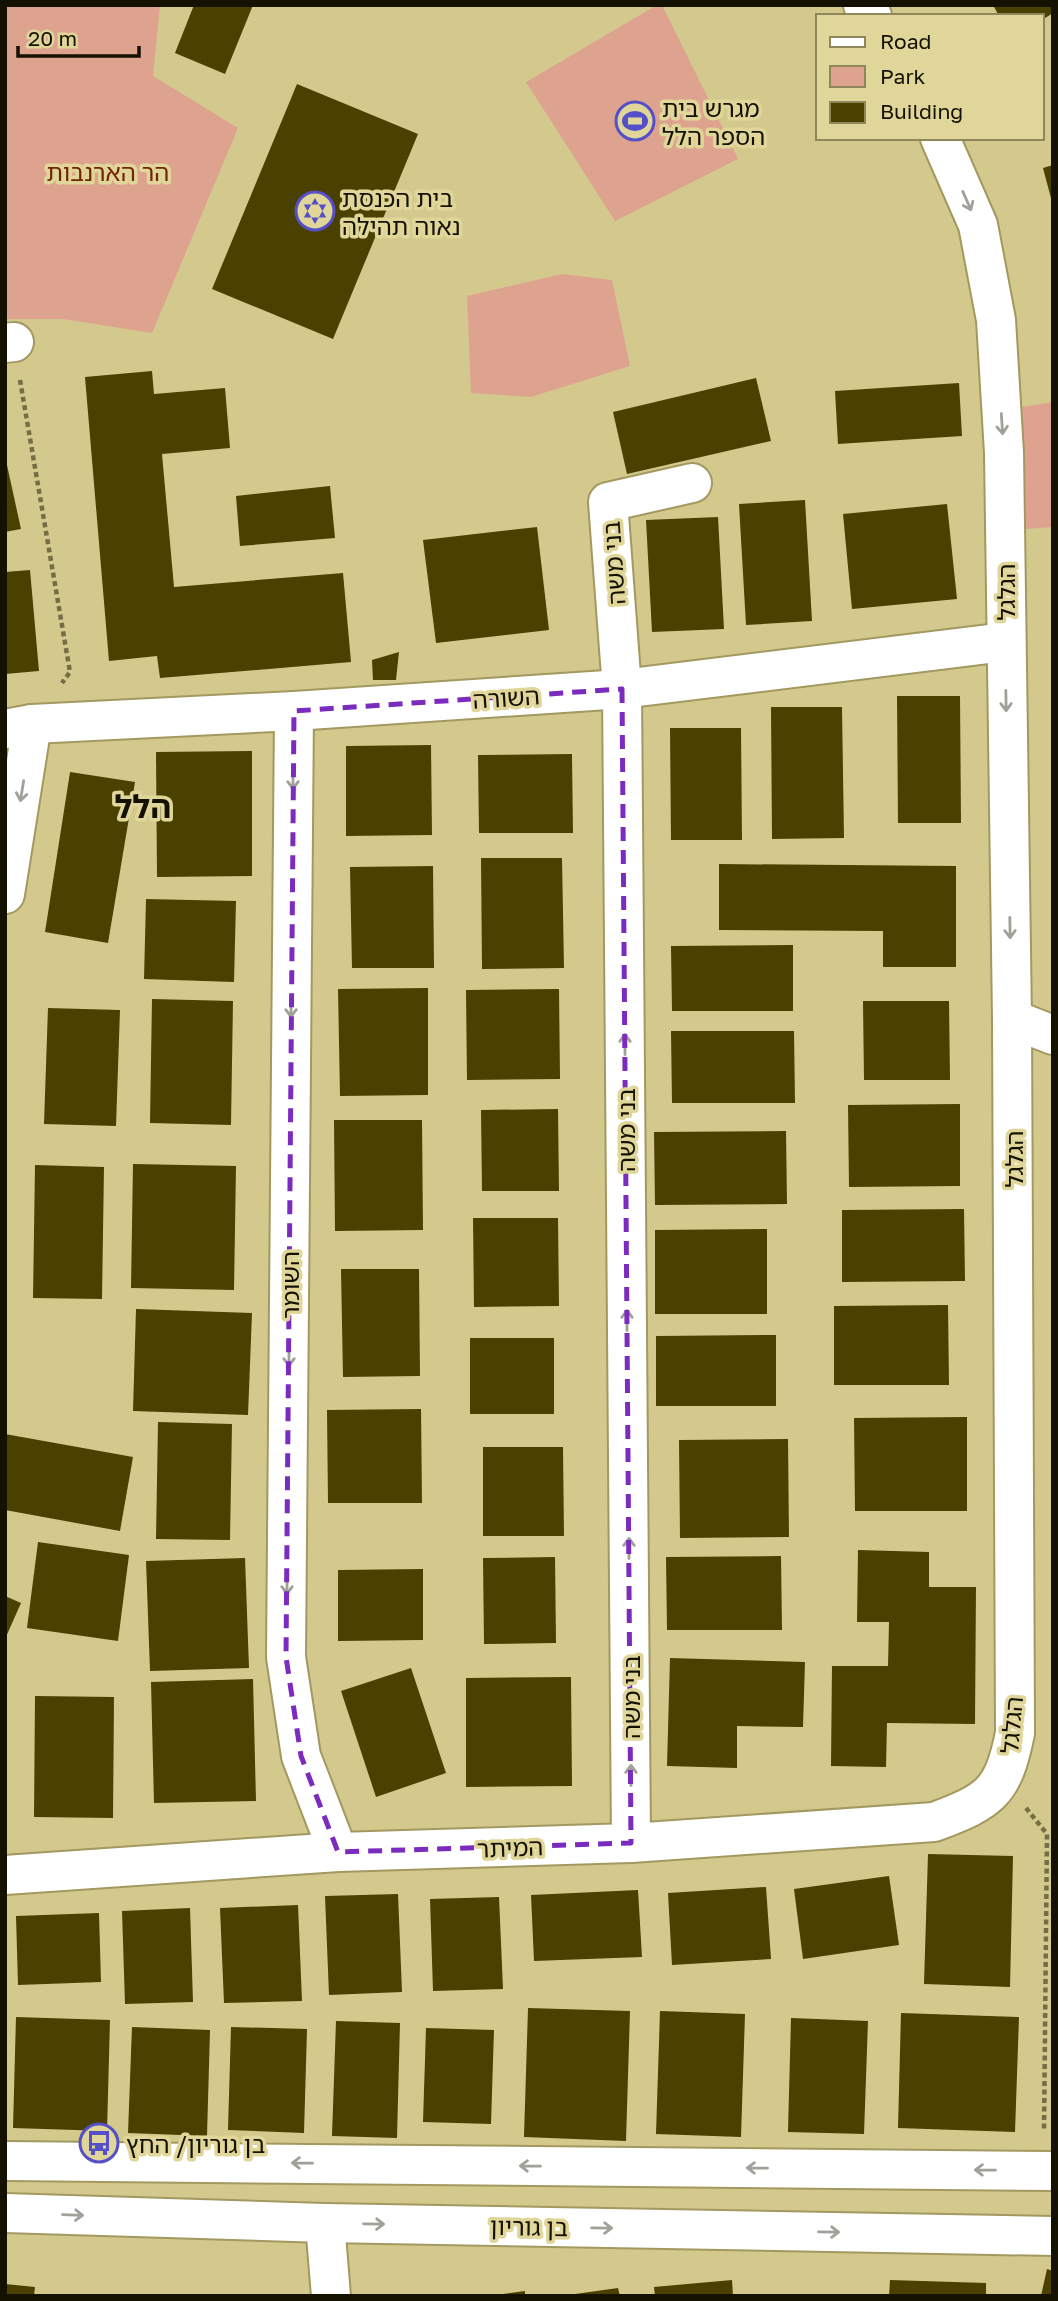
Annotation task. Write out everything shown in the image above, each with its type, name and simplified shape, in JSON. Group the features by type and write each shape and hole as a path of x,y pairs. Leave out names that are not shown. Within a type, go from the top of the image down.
{"street":[{"name":"הגלגל","path":"941,140 978,225 996,320 1004,453 1012,1019 1016,1733 1002,1781"},
{"name":"בני משה","path":"631,1843 622,689 608,502 692,483"},
{"name":"השורה","path":"19,726 622,689 1005,642"},
{"name":"השומר","path":"294,711 286,1657 301,1756 338,1852"},
{"path":"5,894 19,726"},
{"path":"1012,1019 1053,1035"},
{"name":"המיתר","path":"5,1875 338,1852 631,1843 934,1822 975,1806 1002,1781"},
{"path":"5,2161 1048,2171"},
{"name":"בן גוריון","path":"5,2213 325,2223 1053,2236"},
{"path":"325,2223 331,2296"}],"path":[{"path":"9,343 70,672 19,726"},
{"name":"הגלגל","path":"1002,1781 1047,1833 1048,2171"}],"highlighted area":[{"path":"622,689 631,1843 338,1852 301,1756 286,1657 294,711"}],"green space":[{"name":"הר הארנבות","path":"5,5 160,5 153,76 238,128 152,333 63,319 5,319"},
{"name":"מגרש בית הספר הלל","path":"657,5 662,5 738,159 615,221 526,82"},
{"path":"562,274 612,280 630,366 531,397 471,393 467,296"},
{"path":"1053,402 1053,527 1026,529 1022,407"}],"building":[{"path":"194,5 253,5 225,74 175,53"},
{"path":"993,5 1053,5 1053,13 1044,19 1044,14 998,14"},
{"name":"בית הכנסת נאוה תהילה","path":"297,84 418,134 333,339 212,289"},
{"path":"1053,165 1053,202 1052,202 1043,168"},
{"path":"152,371 154,394 225,388 230,448 162,454 174,587 343,573 351,662 160,678 157,656 109,661 85,377"},
{"path":"756,378 771,441 627,474 613,412"},
{"path":"959,383 962,436 838,444 835,391"},
{"path":"5,456 21,529 5,532"},
{"path":"330,486 335,538 240,546 236,496"},
{"path":"805,500 812,621 746,625 739,504"},
{"path":"947,504 957,599 852,609 843,514"},
{"path":"718,517 724,629 652,632 646,520"},
{"path":"537,527 549,630 436,643 423,540"},
{"path":"30,570 39,671 5,674 5,572"},
{"path":"399,652 396,680 373,680 372,660"},
{"path":"897,696 960,696 961,823 898,823"},
{"path":"771,707 842,707 844,838 772,839"},
{"path":"670,728 741,728 742,840 671,840"},
{"path":"431,745 432,835 346,836 346,746"},
{"path":"252,751 252,876 157,877 156,752"},
{"path":"572,754 573,833 479,833 478,755"},
{"path":"70,772 135,782 108,943 45,932"},
{"path":"481,858 562,858 564,968 482,969"},
{"path":"719,864 956,866 956,967 883,967 883,931 719,930"},
{"path":"433,866 434,968 352,968 350,867"},
{"path":"146,899 236,901 234,982 144,979"},
{"path":"793,945 793,1011 672,1011 671,946"},
{"path":"428,988 428,1095 340,1096 338,989"},
{"path":"559,989 560,1079 467,1080 466,990"},
{"path":"152,999 233,1001 231,1125 150,1123"},
{"path":"863,1001 949,1001 950,1080 864,1080"},
{"path":"48,1008 120,1010 116,1126 44,1124"},
{"path":"671,1031 794,1031 795,1103 672,1103"},
{"path":"960,1104 960,1186 849,1187 848,1105"},
{"path":"558,1109 559,1191 482,1191 481,1110"},
{"path":"334,1120 422,1120 423,1230 335,1231"},
{"path":"786,1131 787,1204 655,1205 654,1132"},
{"path":"133,1164 236,1166 234,1290 131,1288"},
{"path":"35,1165 104,1167 102,1299 33,1298"},
{"path":"964,1209 965,1281 842,1282 842,1210"},
{"path":"473,1218 558,1218 559,1306 474,1307"},
{"path":"767,1229 767,1314 655,1314 655,1230"},
{"path":"341,1269 419,1269 420,1376 343,1377"},
{"path":"948,1305 949,1385 834,1385 834,1306"},
{"path":"136,1309 252,1313 248,1415 133,1411"},
{"path":"776,1335 776,1406 656,1406 656,1336"},
{"path":"470,1338 554,1338 554,1414 470,1414"},
{"path":"421,1409 422,1503 328,1503 327,1410"},
{"path":"967,1417 967,1511 855,1511 854,1418"},
{"path":"158,1422 232,1424 230,1540 156,1539"},
{"path":"5,1434 133,1457 120,1531 5,1510"},
{"path":"788,1439 789,1537 680,1538 679,1440"},
{"path":"483,1447 563,1447 564,1536 483,1536"},
{"path":"38,1542 129,1555 118,1641 27,1628"},
{"path":"858,1550 929,1552 929,1587 976,1587 975,1724 887,1723 886,1767 831,1766 832,1666 888,1666 889,1622 857,1622"},
{"path":"781,1556 782,1630 667,1630 666,1557"},
{"path":"555,1557 556,1643 484,1644 483,1558"},
{"path":"245,1558 249,1668 150,1671 146,1561"},
{"path":"423,1569 423,1640 338,1641 338,1570"},
{"path":"5,1596 21,1603 5,1639"},
{"path":"670,1658 805,1662 803,1727 737,1726 737,1768 667,1766"},
{"path":"411,1668 446,1773 376,1797 341,1691"},
{"path":"571,1677 572,1786 466,1787 466,1678"},
{"path":"253,1679 256,1801 154,1803 151,1682"},
{"path":"35,1696 114,1697 113,1818 34,1817"},
{"path":"928,1854 1013,1856 1010,1987 924,1984"},
{"path":"889,1876 899,1945 803,1959 794,1889"},
{"path":"766,1887 771,1959 672,1965 668,1893"},
{"path":"638,1890 642,1957 534,1961 531,1895"},
{"path":"398,1894 402,1992 329,1995 325,1896"},
{"path":"499,1897 503,1989 433,1991 430,1899"},
{"path":"298,1905 302,2001 224,2003 220,1908"},
{"path":"190,1908 193,2002 125,2004 122,1911"},
{"path":"99,1913 101,1982 18,1985 16,1916"},
{"path":"528,2008 630,2011 626,2141 524,2137"},
{"path":"660,2011 745,2014 741,2137 656,2134"},
{"path":"901,2013 1019,2017 1015,2132 898,2128"},
{"path":"16,2017 110,2020 107,2131 13,2128"},
{"path":"791,2018 868,2021 864,2134 788,2132"},
{"path":"336,2021 400,2023 397,2138 332,2136"},
{"path":"132,2027 210,2030 207,2136 128,2133"},
{"path":"231,2027 307,2029 304,2133 228,2130"},
{"path":"426,2028 494,2030 491,2124 423,2122"},
{"path":"1047,2269 1053,2271 1053,2296 1041,2296"},
{"path":"732,2280 733,2296 655,2296 654,2287"},
{"path":"890,2280 986,2283 986,2296 889,2296"},
{"path":"5,2284 35,2287 34,2296 5,2296"},
{"path":"618,2288 620,2296 575,2296 575,2294"},
{"path":"525,2291 525,2296 503,2296 503,2294"}],"place":[{"name":"מגרש בית הספר הלל","path":"635,121"},
{"name":"בית הכנסת נאוה תהילה","path":"315,211"},
{"name":"בן גוריון/ החץ","path":"99,2143"}],"district":[{"name":"הלל","path":"143,806"}]}
